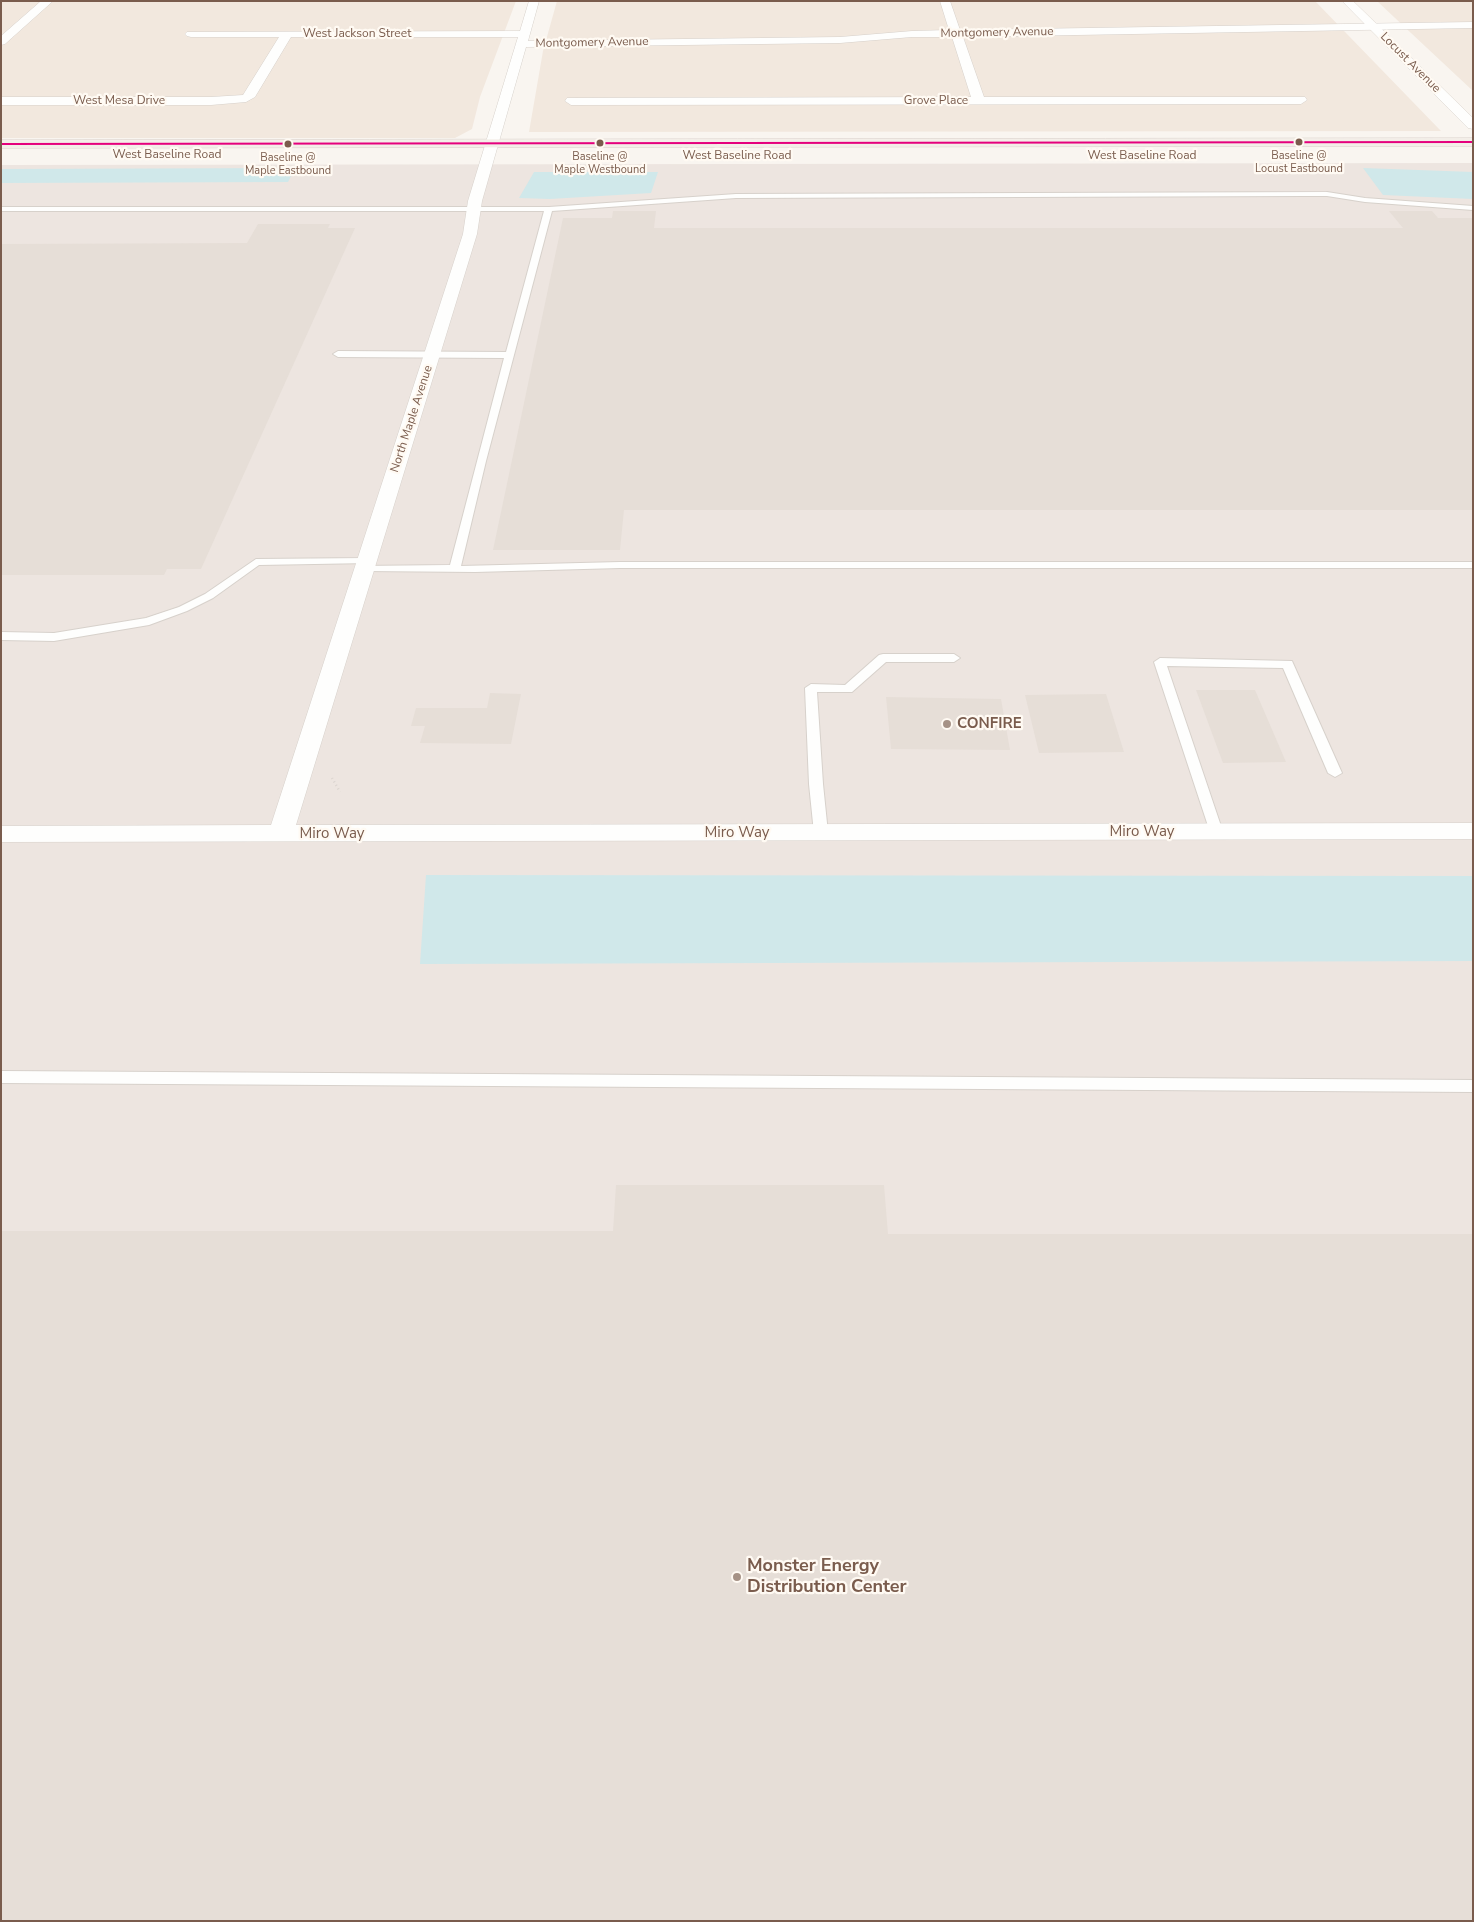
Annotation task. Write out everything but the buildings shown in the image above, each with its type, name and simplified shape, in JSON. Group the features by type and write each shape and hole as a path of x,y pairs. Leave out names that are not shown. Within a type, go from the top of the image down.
{"main road":[{"path":"491,150 1473,142"},
{"name":"West Baseline Road","path":"1,144 833,156"},
{"name":"West Baseline Road","path":"1,155 491,150"},
{"name":"West Baseline Road","path":"991,156 1473,155"}],"street":[{"path":"2,41 48,1"},
{"name":"North Maple Avenue","path":"282,834 470,234 473,209 534,1"},
{"path":"945,1 958,34 979,101"},
{"name":"Locust Avenue","path":"1347,1 1473,125"},
{"name":"Montgomery Avenue","path":"522,39 611,44 662,41 840,40 912,34 1473,25"},
{"name":"West Jackson Street","path":"191,34 522,39"},
{"name":"West Mesa Drive","path":"1,100 238,100 246,98 251,94 287,34"},
{"name":"Grove Place","path":"571,101 1301,100"},
{"name":"Miro Way","path":"1,834 1473,831"}],"lane":[{"path":"1,209 549,209 736,196 1284,194 1327,194 1366,200 1473,208"},
{"path":"454,569 549,209"},
{"path":"338,354 510,355"},
{"path":"1,636 54,637 150,621 183,609 209,596 256,562 454,569 620,565 1473,565"},
{"path":"821,833 816,784 811,688 848,689 883,658 954,658"},
{"path":"1216,832 1160,662 1288,664 1335,773"},
{"path":"1,1077 1473,1086"}],"shaded area":[{"path":"1,1 516,1 480,97 472,129 455,138 1,138"},
{"path":"557,1 1315,1 1441,131 529,132 543,51"},
{"path":"1378,2 1473,2 1473,91 1411,33"},
{"path":"1473,163 1473,1921 1,1921 1,165"}],"water":[{"path":"295,168 288,182 1,183 1,169"},
{"path":"1363,168 1473,172 1473,199 1383,195"},
{"path":"534,172 658,172 651,193 550,199 519,198"},
{"path":"426,875 1473,876 1473,961 420,964"}],"transit line":[{"path":"1,144 1473,142"}],"place":[{"name":"Baseline @ Locust Eastbound","path":"1299,142"},
{"name":"Baseline @ Maple Westbound","path":"600,143"},
{"name":"Baseline @ Maple Eastbound","path":"288,144"},
{"name":"CONFIRE","path":"947,724"},
{"name":"Monster Energy Distribution Center","path":"737,1577"}]}
